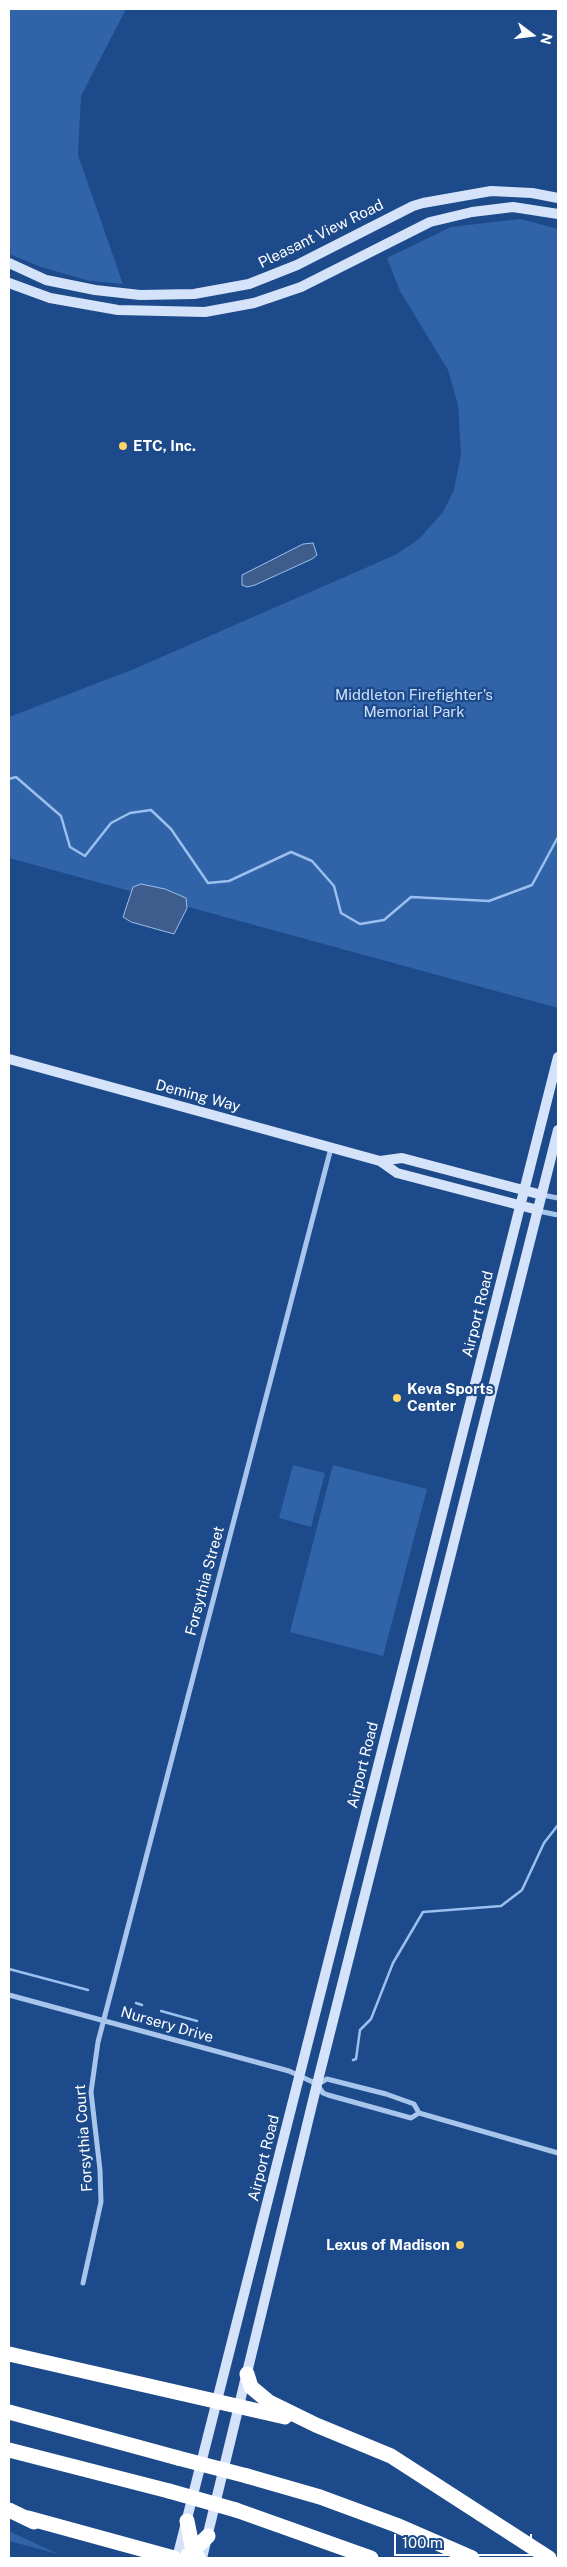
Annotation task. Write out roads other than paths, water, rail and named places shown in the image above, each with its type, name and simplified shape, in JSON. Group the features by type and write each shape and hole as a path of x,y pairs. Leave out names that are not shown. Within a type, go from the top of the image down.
{"highway":[{"path":"9,2354 316,2425"},
{"path":"247,2374 251,2387 269,2402 316,2425 390,2456 549,2558"},
{"path":"9,2412 320,2497 396,2525 472,2558"},
{"path":"9,2450 236,2510 371,2558"},
{"path":"9,2510 35,2523 126,2550 144,2558"},
{"path":"28,2518 37,2518 176,2558"},
{"path":"187,2521 194,2556"},
{"path":"194,2556 208,2536"}],"street":[{"name":"Pleasant View Road","path":"9,263 46,280 95,290 140,295 194,294 249,284 284,270 413,206 423,203 491,192 532,193 558,198"},
{"path":"9,283 50,298 118,310 206,312 254,303 301,287 430,222 472,212 514,207 558,214"},
{"name":"Airport Road","path":"176,2558 301,2075 558,1057"},
{"name":"Deming Way","path":"9,1059 380,1161 397,1173 538,1210"},
{"path":"208,2536 317,2084 558,1130"},
{"name":"Forsythia Street","path":"104,2021 331,1148"},
{"name":"Deming Way","path":"380,1161 402,1158 542,1195"},
{"path":"542,1195 558,1198"},
{"path":"538,1210 558,1215"},
{"name":"Nursery Drive","path":"9,1995 301,2075 317,2084 323,2093 328,2095 411,2118 419,2113"},
{"name":"Forsythia Court","path":"83,2283 101,2202 100,2170 91,2092 93,2071 104,2021"},
{"path":"317,2084 327,2079 386,2094 414,2104 419,2113 558,2153"}],"waterway":[{"path":"9,779 16,777 61,816 70,847 85,856 111,823 130,813 151,810 171,829 208,883 229,881 291,852 312,861 334,886 341,913 360,924 384,920 411,897 489,901 532,885 558,837"},
{"path":"353,2060 356,2059 360,2030 371,2019 393,1963 423,1912 501,1906 522,1890 544,1843 558,1825"},
{"path":"9,1969 88,1990"},
{"path":"136,2003 142,2005"},
{"path":"161,2011 197,2021"}],"place":[{"name":"ETC, Inc.","path":"123,446"},
{"name":"Keva Sports Center","path":"397,1398"},
{"name":"Lexus of Madison","path":"460,2245"}],"park label":[{"name":"Middleton Firefighter's Memorial Park","path":"414,704"}]}
